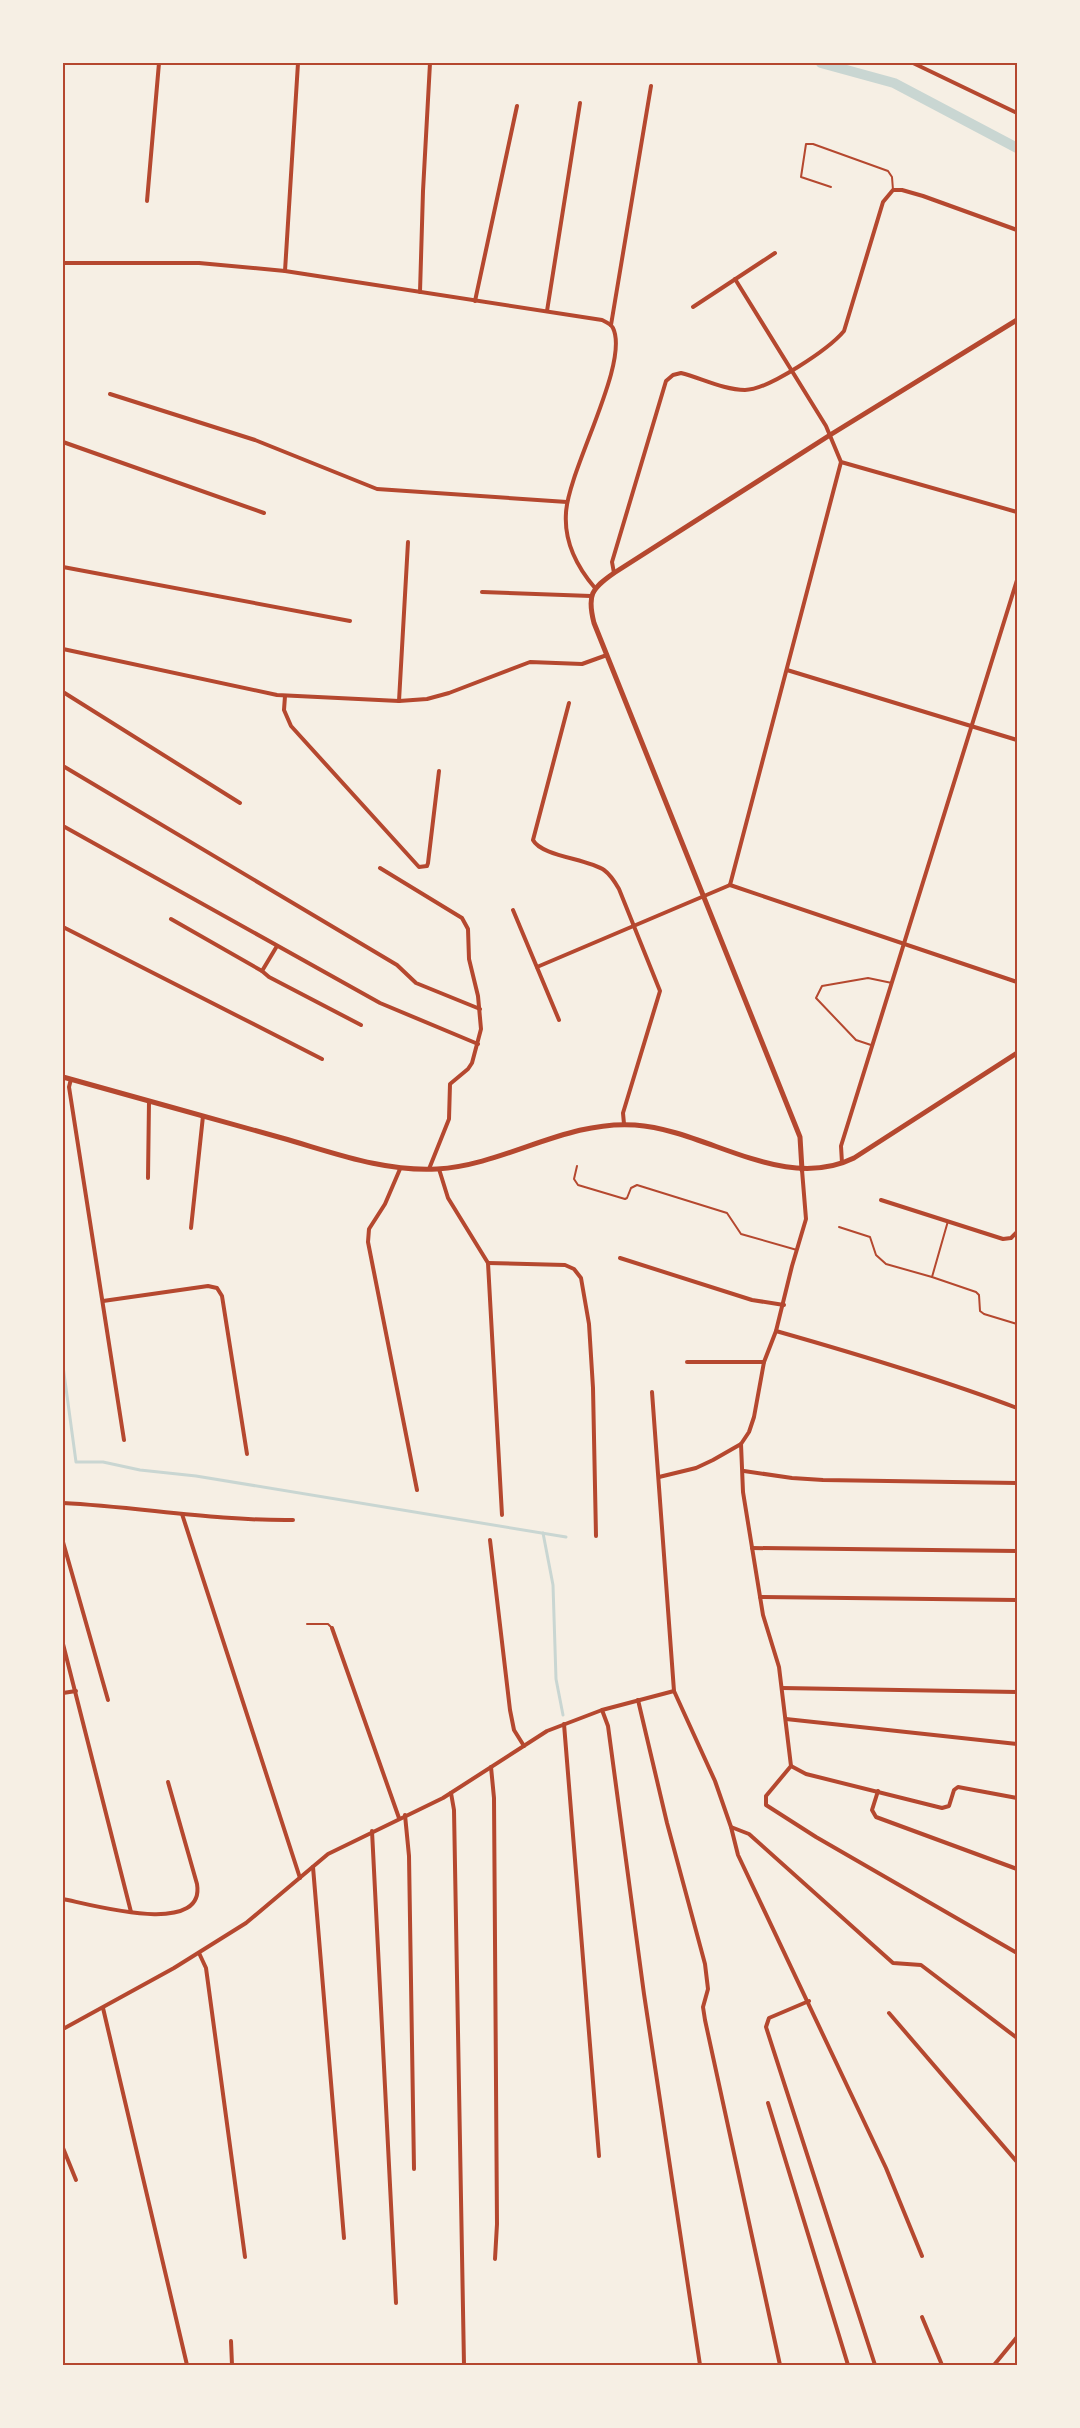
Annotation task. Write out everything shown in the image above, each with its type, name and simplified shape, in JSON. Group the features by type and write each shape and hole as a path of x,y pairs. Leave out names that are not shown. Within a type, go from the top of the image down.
{"street":[{"path":"147,201 159,63"},
{"path":"285,271 297,63"},
{"path":"420,292 430,63"},
{"path":"913,63 1017,113"},
{"path":"595,588 580,568 570,546 566,527 567,501 612,371 615,335 611,325 651,86"},
{"path":"547,311 580,104"},
{"path":"475,301 517,106"},
{"path":"614,573 612,562 666,381 673,375 681,373 738,390 747,390 765,386 834,344 844,331 884,202 893,190 923,196 1017,230"},
{"path":"693,307 776,253"},
{"path":"63,263 199,263 285,271 602,320 611,325"},
{"path":"730,885 841,462 830,435 735,279"},
{"path":"659,1477 704,1464 741,1444 753,1424 764,1362 784,1305 806,1219 800,1137 594,623 591,596 595,588 614,573 830,435 1017,320"},
{"path":"110,394 255,440 377,489 567,501"},
{"path":"63,442 264,513"},
{"path":"841,462 1017,512"},
{"path":"399,701 408,542"},
{"path":"63,567 350,621"},
{"path":"843,1164 841,1146 1017,580"},
{"path":"482,592 591,596"},
{"path":"63,649 285,696 399,701 427,699 449,693 530,663 582,664 607,656"},
{"path":"787,670 1017,740"},
{"path":"63,692 240,803"},
{"path":"285,696 284,710 291,726 419,867 427,866 428,863 439,771"},
{"path":"569,703 533,840 540,848 597,866 610,876 619,889 660,991 623,1113 624,1124"},
{"path":"63,766 397,965 416,983 480,1010"},
{"path":"63,826 391,1008 478,1044"},
{"path":"380,868 465,921 469,934 471,969 480,1010 481,1029 468,1069 450,1084 449,1119 429,1170"},
{"path":"537,967 730,885 1017,982"},
{"path":"513,910 559,1020"},
{"path":"171,920 269,977 361,1025"},
{"path":"63,927 322,1059"},
{"path":"262,971 277,946"},
{"path":"63,1077 355,1159 400,1169 439,1169 495,1158 564,1134 624,1124 660,1130 780,1166 802,1170 824,1169 843,1164 1017,1053"},
{"path":"70,1079 69,1087 124,1440"},
{"path":"148,1178 149,1101"},
{"path":"191,1228 203,1116"},
{"path":"400,1169 385,1204 369,1229 368,1242 417,1490"},
{"path":"439,1169 448,1198 488,1263 502,1515"},
{"path":"881,1200 1003,1239 1011,1238 1017,1232"},
{"path":"620,1258 752,1300 784,1305"},
{"path":"488,1263 565,1265 571,1266 581,1278 589,1324 593,1388 596,1536"},
{"path":"103,1301 208,1286 217,1288 222,1296 247,1454"},
{"path":"776,1331 881,1361 971,1390 1017,1408"},
{"path":"687,1362 764,1362"},
{"path":"652,1392 674,1691 714,1781 731,1827 738,1855 886,2168 922,2256"},
{"path":"741,1444 744,1471 743,1492 760,1597 768,1636 776,1653 791,1766 764,1801 766,1805 816,1837 1017,1953"},
{"path":"744,1471 823,1480 1017,1483"},
{"path":"63,1503 230,1520 293,1520"},
{"path":"182,1514 300,1878"},
{"path":"490,1540 510,1710 514,1730 524,1746"},
{"path":"63,1542 108,1700"},
{"path":"752,1548 1017,1551"},
{"path":"760,1597 1017,1600"},
{"path":"332,1628 399,1818"},
{"path":"63,1644 131,1912"},
{"path":"782,1688 1017,1692"},
{"path":"63,1692 76,1690"},
{"path":"63,2029 199,1953 246,1923 328,1854 451,1793 524,1746 564,1724 602,1710 674,1691"},
{"path":"638,1701 705,1964 708,1989 703,2007 705,2019 780,2365"},
{"path":"602,1710 608,1726 644,1994 700,2365"},
{"path":"786,1719 1017,1744"},
{"path":"564,1724 599,2156"},
{"path":"791,1766 806,1774 946,1808 954,1790 958,1787 1017,1798"},
{"path":"491,1767 495,1808 497,2224 495,2259"},
{"path":"63,1899 152,1915 175,1913 192,1905 198,1894 197,1884 168,1782"},
{"path":"878,1791 872,1810 876,1816 1017,1869"},
{"path":"451,1793 454,1810 464,2365"},
{"path":"405,1815 409,1856 414,2169"},
{"path":"731,1827 749,1833 893,1963 921,1965 1017,2038"},
{"path":"372,1831 396,2303"},
{"path":"313,1867 344,2238"},
{"path":"199,1953 206,1968 245,2257"},
{"path":"808,2001 769,2018 766,2027 875,2365"},
{"path":"103,2008 187,2365"},
{"path":"889,2013 1017,2162"},
{"path":"768,2103 848,2365"},
{"path":"63,2148 76,2180"},
{"path":"922,2317 942,2365"},
{"path":"994,2365 1017,2337"},
{"path":"231,2341 232,2365"}],"lane":[{"path":"831,187 801,177 806,144 813,144 888,171 892,177 893,190"},
{"path":"872,1046 856,1040 816,998 822,986 868,978 880,978 892,982"},
{"path":"577,1166 574,1179 578,1185 625,1199 631,1188 637,1185 727,1213 741,1234 797,1250"},
{"path":"932,1277 948,1221"},
{"path":"839,1227 870,1237 876,1255 886,1264 976,1292 979,1295 980,1311 1017,1324"},
{"path":"307,1624 328,1623 332,1628"}],"waterway":[{"path":"821,63 894,83 1017,148"},
{"path":"63,1366 76,1462 103,1462 140,1470 196,1476 566,1537"},
{"path":"543,1533 553,1585 556,1679 563,1715"}]}
